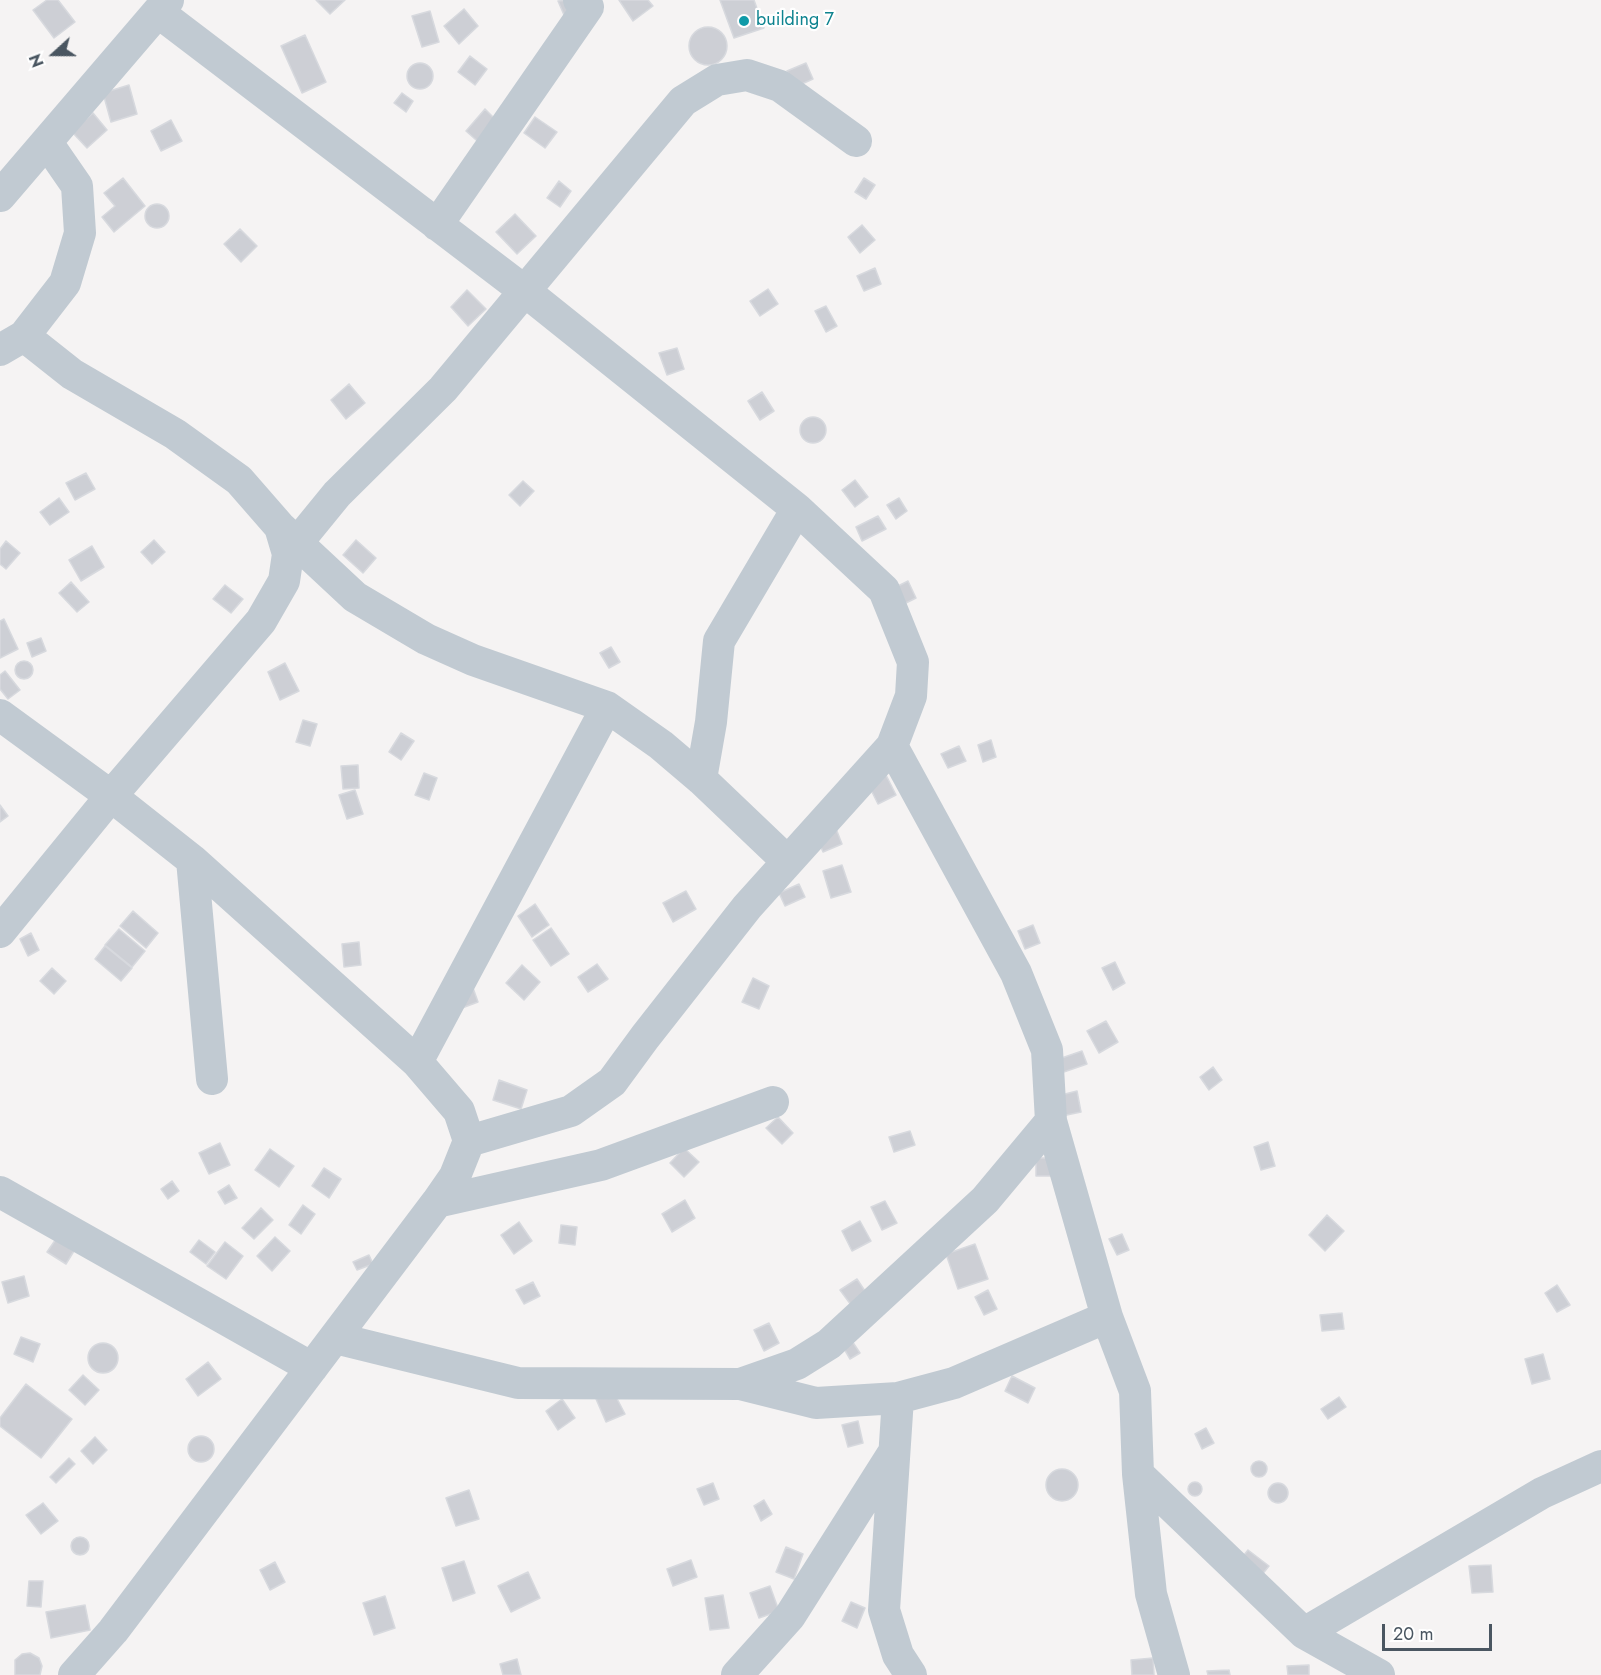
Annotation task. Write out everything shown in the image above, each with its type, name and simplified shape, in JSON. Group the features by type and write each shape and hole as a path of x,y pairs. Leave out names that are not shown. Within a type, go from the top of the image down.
{"street":[{"path":"437,225 588,7 579,0"},
{"path":"0,196 48,144 163,6 797,509 884,590 913,662 911,696 892,746 787,861 688,981 612,1082 571,1111 469,1141"},
{"path":"288,535 337,494 443,389 683,101 717,81 747,75 780,86 855,141"},
{"path":"48,144 76,186 80,233 64,283 12,343 72,374 175,434 239,480 288,535 355,597 426,639 473,660 607,707 661,745 702,779 787,861"},
{"path":"702,779 711,722 719,641 797,509"},
{"path":"0,932 111,796 261,621 284,581 288,535"},
{"path":"417,1062 607,707"},
{"path":"0,715 111,796 192,861 417,1062 459,1111 469,1141 454,1176 437,1202 113,1631 74,1675"},
{"path":"892,746 1016,973 1047,1050 1051,1121 1107,1317 1135,1391 1138,1474 1151,1594 1174,1675"},
{"path":"192,861 212,1079"},
{"path":"437,1202 602,1165 773,1102"},
{"path":"740,1384 797,1364 829,1344 985,1200 1051,1121"},
{"path":"0,1192 312,1368"},
{"path":"335,1338 518,1383 740,1384 816,1403 898,1398 954,1383 1107,1317"},
{"path":"898,1398 884,1610 898,1655 910,1675"},
{"path":"738,1675 789,1616 894,1452"},
{"path":"1304,1633 1542,1493 1601,1466"},
{"path":"1138,1474 1304,1633 1379,1675"}],"building":[{"path":"47,0 58,0 75,22 54,38 33,10"},
{"path":"316,0 345,0 330,14"},
{"path":"570,0 567,22 558,1"},
{"path":"619,0 648,0 653,6 633,21"},
{"name":"building 7","path":"720,0 754,0 764,28 734,38"},
{"path":"464,9 478,26 459,44 444,26"},
{"path":"430,11 439,42 422,47 412,16"},
{"path":"708,27 721,33 727,46 721,59 708,65 695,59 689,46 695,33"},
{"path":"305,35 326,82 302,93 281,46"},
{"path":"470,56 487,69 475,85 458,72"},
{"path":"420,63 429,67 433,76 429,85 420,89 411,85 407,76 411,67"},
{"path":"806,63 813,79 795,87 787,71"},
{"path":"129,85 137,114 111,122 103,93"},
{"path":"402,93 413,101 406,112 394,103"},
{"path":"485,109 502,126 484,147 466,131"},
{"path":"93,113 107,130 87,148 72,132"},
{"path":"535,117 557,132 545,148 524,133"},
{"path":"171,120 182,141 161,151 151,131"},
{"path":"123,178 145,206 114,232 102,217 115,206 104,193"},
{"path":"864,178 875,185 866,199 855,192"},
{"path":"559,181 571,191 560,207 547,198"},
{"path":"157,204 162,205 168,211 168,221 162,227 157,228 152,227 146,221 145,216 146,211 152,205"},
{"path":"515,214 536,236 517,254 496,232"},
{"path":"862,225 875,240 860,253 848,237"},
{"path":"240,229 257,246 241,262 224,244"},
{"path":"875,268 881,284 864,291 857,276"},
{"path":"768,289 778,304 760,316 750,301"},
{"path":"467,290 486,309 468,326 451,307"},
{"path":"826,306 837,326 826,332 815,311"},
{"path":"677,348 684,369 667,375 659,353"},
{"path":"349,384 365,403 346,419 331,400"},
{"path":"762,392 774,411 760,420 748,401"},
{"path":"813,417 822,421 826,430 822,439 813,443 804,439 800,430 804,421"},
{"path":"86,473 95,489 75,500 66,483"},
{"path":"855,480 868,497 855,507 842,490"},
{"path":"523,481 534,491 520,506 509,495"},
{"path":"59,498 69,512 50,525 40,512"},
{"path":"899,498 907,511 896,519 887,505"},
{"path":"878,516 886,529 862,541 856,527"},
{"path":"154,540 165,552 152,564 141,552"},
{"path":"356,540 376,558 363,573 343,555"},
{"path":"6,541 20,553 6,569 0,564 0,549"},
{"path":"92,546 104,567 81,581 69,560"},
{"path":"908,581 916,598 904,604 896,587"},
{"path":"71,582 89,602 77,612 59,593"},
{"path":"225,585 243,599 231,613 213,599"},
{"path":"4,619 18,649 0,658 0,621"},
{"path":"41,638 46,651 32,657 27,643"},
{"path":"611,647 620,662 609,668 600,653"},
{"path":"24,661 30,664 33,670 30,676 24,679 18,676 15,670 18,664"},
{"path":"285,663 299,691 280,700 268,672"},
{"path":"5,671 20,690 8,699 0,689 0,675"},
{"path":"303,720 317,724 310,746 296,742"},
{"path":"401,733 414,741 401,760 389,752"},
{"path":"991,740 996,757 983,762 978,745"},
{"path":"959,746 966,761 948,768 941,754"},
{"path":"358,765 359,788 343,789 341,766"},
{"path":"424,773 437,778 429,800 415,795"},
{"path":"886,775 896,795 878,804 868,784"},
{"path":"355,790 363,814 347,819 339,795"},
{"path":"0,805 8,816 0,822"},
{"path":"835,826 842,844 823,852 815,833"},
{"path":"842,865 851,892 831,898 823,871"},
{"path":"799,884 805,897 785,906 779,893"},
{"path":"686,891 696,909 673,922 663,903"},
{"path":"535,904 549,925 532,937 518,916"},
{"path":"133,911 158,933 146,948 120,926"},
{"path":"1033,925 1040,943 1025,949 1018,931"},
{"path":"551,928 569,954 551,966 533,940"},
{"path":"119,929 145,951 132,967 105,945"},
{"path":"31,933 39,950 28,956 20,939"},
{"path":"359,942 361,965 344,967 342,944"},
{"path":"105,946 132,968 121,981 95,959"},
{"path":"1115,962 1125,983 1113,990 1102,968"},
{"path":"597,964 608,979 588,992 578,977"},
{"path":"522,965 540,982 524,1000 506,983"},
{"path":"52,968 66,981 54,994 40,981"},
{"path":"753,978 769,986 759,1009 742,1002"},
{"path":"472,985 478,1002 462,1008"},
{"path":"1106,1021 1118,1042 1099,1053 1087,1031"},
{"path":"1082,1051 1087,1064 1058,1074 1053,1061"},
{"path":"1213,1067 1222,1080 1209,1090 1200,1077"},
{"path":"499,1080 527,1090 521,1109 493,1100"},
{"path":"1077,1091 1081,1112 1062,1116 1057,1096"},
{"path":"778,1117 793,1133 782,1144 766,1128"},
{"path":"910,1131 915,1145 894,1152 889,1137"},
{"path":"1268,1142 1275,1166 1261,1170 1254,1147"},
{"path":"220,1143 230,1165 209,1174 199,1153"},
{"path":"684,1148 699,1162 684,1177 670,1163"},
{"path":"270,1149 294,1166 279,1187 255,1170"},
{"path":"1036,1158 1051,1158 1052,1176 1036,1176"},
{"path":"324,1168 341,1179 329,1198 312,1186"},
{"path":"172,1181 179,1191 168,1199 161,1189"},
{"path":"229,1185 237,1198 225,1204 218,1192"},
{"path":"685,1200 695,1218 672,1232 662,1214"},
{"path":"885,1201 897,1223 882,1230 871,1207"},
{"path":"303,1205 315,1214 301,1234 289,1225"},
{"path":"261,1208 273,1220 254,1239 242,1228"},
{"path":"1327,1215 1344,1231 1325,1251 1309,1235"},
{"path":"860,1221 871,1241 852,1251 842,1231"},
{"path":"519,1222 532,1241 514,1254 501,1235"},
{"path":"561,1225 577,1227 575,1245 559,1243"},
{"path":"1122,1234 1129,1250 1117,1255 1109,1239"},
{"path":"275,1237 290,1251 272,1271 257,1256"},
{"path":"56,1239 74,1251 66,1264 47,1252"},
{"path":"199,1240 215,1252 206,1264 190,1252"},
{"path":"225,1242 243,1256 226,1279 207,1266"},
{"path":"975,1244 988,1279 958,1289 946,1254"},
{"path":"369,1255 373,1264 357,1270 353,1262"},
{"path":"24,1276 29,1296 8,1303 2,1282"},
{"path":"857,1279 869,1297 854,1309 840,1290"},
{"path":"533,1282 540,1296 524,1304 516,1290"},
{"path":"1557,1285 1570,1305 1557,1312 1545,1293"},
{"path":"988,1290 997,1309 984,1315 975,1297"},
{"path":"1342,1313 1344,1329 1322,1331 1320,1315"},
{"path":"769,1323 779,1343 764,1351 754,1330"},
{"path":"21,1337 40,1344 33,1362 14,1354"},
{"path":"852,1341 860,1353 850,1359 843,1347"},
{"path":"103,1343 114,1347 118,1358 114,1369 103,1373 92,1369 88,1358 92,1347"},
{"path":"1543,1354 1550,1379 1532,1384 1525,1359"},
{"path":"208,1362 221,1379 198,1396 186,1379"},
{"path":"83,1375 99,1390 85,1405 69,1390"},
{"path":"1012,1376 1035,1388 1028,1403 1005,1391"},
{"path":"26,1384 72,1419 41,1458 0,1426 0,1418"},
{"path":"613,1391 625,1414 606,1422 596,1399"},
{"path":"1339,1397 1346,1407 1328,1419 1321,1409"},
{"path":"562,1399 575,1418 558,1430 546,1411"},
{"path":"858,1421 863,1443 848,1447 842,1425"},
{"path":"1206,1428 1214,1443 1202,1449 1195,1434"},
{"path":"201,1436 210,1440 214,1449 210,1458 201,1462 192,1458 188,1449 192,1440"},
{"path":"95,1437 107,1450 93,1464 81,1451"},
{"path":"69,1458 75,1464 56,1483 50,1477"},
{"path":"1256,1461 1262,1461 1267,1469 1265,1475 1256,1477 1251,1472 1251,1466"},
{"path":"1062,1469 1074,1473 1078,1485 1074,1497 1062,1501 1050,1497 1046,1485 1050,1473"},
{"path":"1192,1482 1198,1482 1202,1489 1198,1496 1192,1496 1188,1492 1188,1486"},
{"path":"713,1483 719,1499 704,1505 697,1489"},
{"path":"1278,1483 1285,1486 1288,1493 1285,1500 1278,1503 1271,1500 1268,1493 1271,1486"},
{"path":"469,1490 479,1519 456,1526 446,1498"},
{"path":"764,1500 772,1514 761,1521 754,1506"},
{"path":"43,1503 58,1521 41,1534 26,1515"},
{"path":"76,1537 84,1537 89,1542 87,1553 76,1555 71,1550 71,1542"},
{"path":"786,1547 803,1554 794,1579 776,1572"},
{"path":"1248,1550 1269,1566 1261,1576 1240,1560"},
{"path":"691,1560 697,1577 673,1586 667,1569"},
{"path":"464,1561 475,1593 453,1601 442,1568"},
{"path":"275,1562 285,1582 270,1590 260,1570"},
{"path":"1491,1565 1493,1592 1472,1593 1469,1566"},
{"path":"528,1572 540,1598 511,1612 498,1586"},
{"path":"29,1581 43,1581 41,1607 27,1606"},
{"path":"770,1586 779,1611 759,1618 750,1593"},
{"path":"723,1595 729,1628 710,1630 705,1598"},
{"path":"385,1596 395,1628 374,1635 363,1603"},
{"path":"851,1602 865,1608 857,1628 842,1621"},
{"path":"85,1605 90,1630 51,1638 46,1612"},
{"path":"30,1653 39,1658 42,1666 40,1675 15,1675 15,1660 22,1654"},
{"path":"1153,1658 1154,1675 1132,1675 1131,1660"},
{"path":"517,1659 521,1675 503,1675 500,1664"},
{"path":"1309,1665 1309,1675 1288,1675 1287,1666"},
{"path":"1229,1670 1230,1675 1208,1675 1207,1671"}],"place":[{"name":"building 7","path":"744,21"}]}
